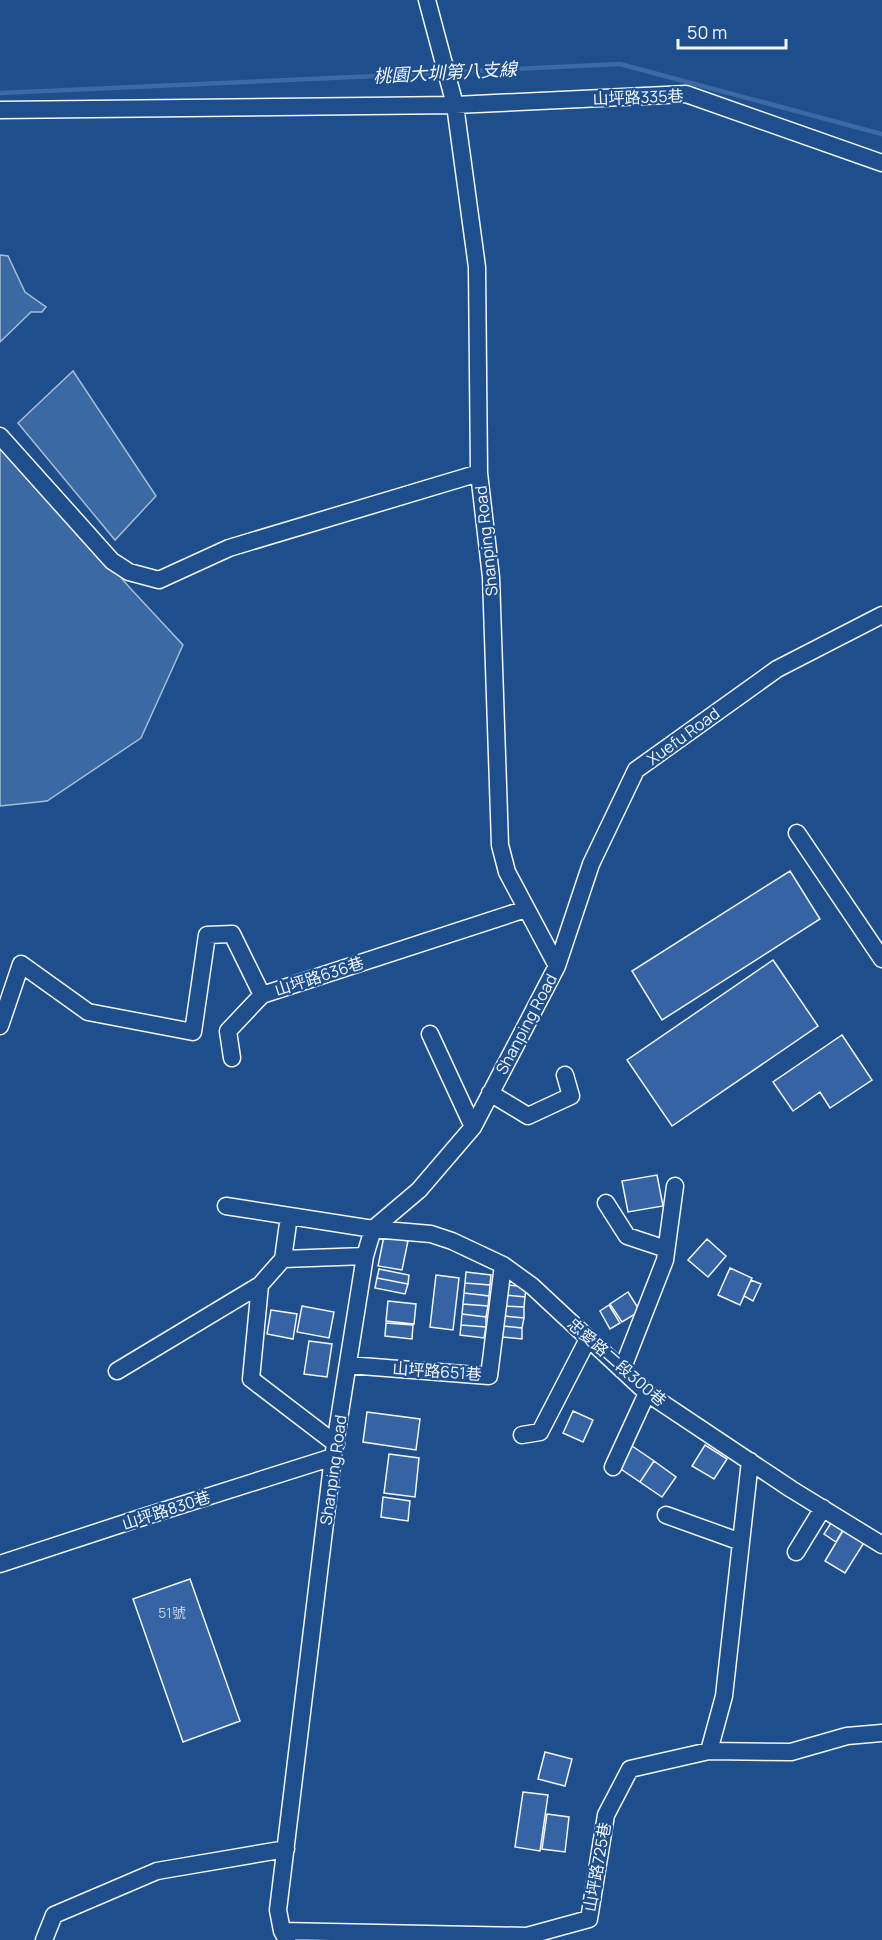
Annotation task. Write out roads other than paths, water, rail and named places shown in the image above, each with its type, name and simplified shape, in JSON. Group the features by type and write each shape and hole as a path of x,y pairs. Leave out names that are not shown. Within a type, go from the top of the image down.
{"street":[{"name":"Shanping Road","path":"285,1935 278,1910 285,1849 334,1451 365,1256 373,1229 419,1190 473,1126 557,966 507,872 500,845 491,577 479,473 477,267 455,105 427,0"},
{"name":"山坪路335巷","path":"0,110 455,105 686,94 882,163"},
{"path":"0,436 112,561 129,572 159,580 229,549 479,473"},
{"name":"Xuefu Road","path":"557,966 591,864 636,770 777,669 882,615"},
{"path":"797,832 882,959"},
{"name":"山坪路636巷","path":"0,1026 21,964 88,1012 193,1032 207,935 232,934 262,995 526,909"},
{"path":"232,1058 228,1031 262,995"},
{"path":"430,1034 473,1126"},
{"path":"490,1093 528,1116 571,1096 565,1075"},
{"path":"622,1370 665,1260 675,1186"},
{"path":"606,1203 627,1236 666,1249"},
{"name":"忠愛路二段300巷","path":"226,1206 373,1229 430,1234 452,1241 503,1265 532,1286 647,1393 882,1545"},
{"path":"117,1371 260,1285 283,1258 289,1216"},
{"path":"283,1258 365,1256"},
{"name":"山坪路651巷","path":"348,1365 489,1376 503,1265"},
{"path":"260,1285 251,1379 334,1451"},
{"path":"522,1435 540,1432 588,1339"},
{"path":"613,1467 647,1393"},
{"name":"山坪路830巷","path":"0,1564 334,1451"},
{"path":"709,1751 723,1696 750,1461"},
{"path":"796,1552 823,1508"},
{"path":"666,1515 741,1542"},
{"name":"山坪路725巷","path":"285,1935 526,1936 589,1919 606,1815 630,1769 709,1751 790,1752 847,1736 882,1733"},
{"path":"44,1940 54,1915 157,1871 285,1849"}],"water":[{"path":"0,255 8,256 25,292 46,307 42,312 31,312 0,342"},
{"path":"73,371 156,496 115,540 18,423"},
{"path":"0,440 183,645 141,738 47,801 0,806"}],"waterway":[{"name":"桃園大圳第八支線","path":"450,72 620,64 882,134"},
{"name":"桃園大圳第八支線","path":"0,93 442,73"}]}
